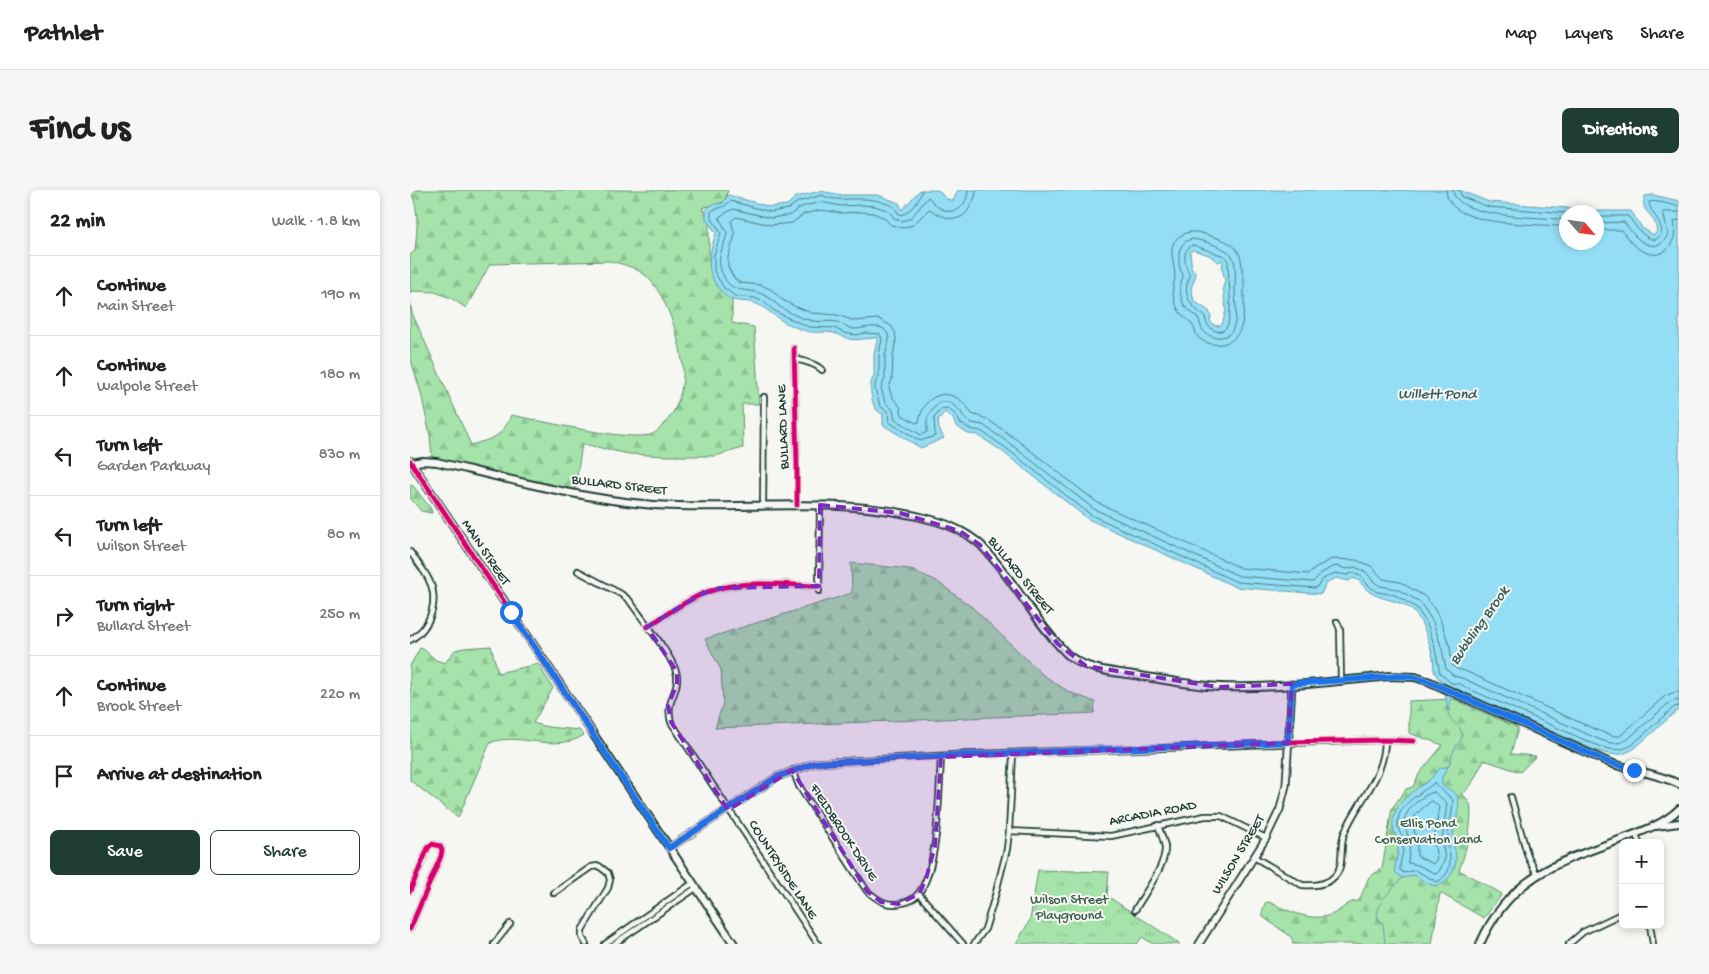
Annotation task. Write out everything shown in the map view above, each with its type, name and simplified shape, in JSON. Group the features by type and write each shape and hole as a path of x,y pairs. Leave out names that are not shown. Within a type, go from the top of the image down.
{"main road":[{"name":"BULLARD STREET","path":"410,463 423,461 437,462 582,496 652,504 698,507 820,505 862,508 939,522 963,532 980,545 1058,644 1074,659 1086,666 1120,674 1218,687 1244,688 1399,676 1414,677 1444,688 1608,762 1679,784"},
{"name":"MAIN STREET","path":"410,463 734,944"},
{"path":"1480,944 1503,905 1516,891 1537,874 1562,861 1650,828 1679,809"},
{"path":"1650,828 1679,823"}],"street":[{"name":"BULLARD LANE","path":"794,348 797,505"},
{"path":"794,358 808,362 822,370"},
{"path":"763,505 764,397"},
{"path":"647,627 701,594 720,588 751,585 819,589 820,505"},
{"path":"410,552 429,580 433,595 431,618 416,636 410,640"},
{"name":"COUNTRYSIDE LANE","path":"578,571 629,600 673,663 677,684 668,705 670,722 818,944"},
{"path":"1338,622 1340,629 1341,680"},
{"name":"WILSON STREET","path":"1199,944 1266,838 1280,809 1285,793 1292,684"},
{"path":"1254,857 1302,885 1321,884 1336,875 1340,867 1343,836 1383,762 1386,740"},
{"path":"669,848 769,782 793,770 815,763 1288,742 1414,740"},
{"path":"974,944 985,929 996,896 1007,849 1010,831 1013,754"},
{"path":"941,758 934,846 926,879 919,894 963,944"},
{"name":"FIELDBROOK DRIVE","path":"793,770 799,786 867,891 881,902 889,904 907,902 919,894"},
{"path":"1511,797 1528,857 1537,874"},
{"name":"ARCADIA ROAD","path":"1010,831 1111,836 1205,816 1221,816 1266,838"},
{"path":"1135,910 1155,876 1164,854 1165,846 1158,825"},
{"path":"1636,834 1638,839"},
{"path":"410,891 428,848 432,844 440,846 442,850 441,856 410,929"},
{"path":"554,893 591,867 599,866 608,873 610,880 607,892 582,930 582,937 586,944"},
{"path":"605,944 694,885"},
{"path":"614,944 694,885"},
{"path":"1569,944 1583,932 1619,915"},
{"path":"494,944 510,924"},
{"path":"1651,929 1653,944"}],"highlighted area":[{"path":"820,505 900,513 960,531 980,545 1058,644 1086,666 1218,687 1292,684 1288,743 941,757 935,846 926,879 919,894 898,904 881,902 867,891 792,770 728,810 671,722 668,705 677,684 677,672 647,627 701,594 720,588 819,586"}],"green space":[{"path":"410,190 728,190 724,202 702,208 709,220 709,259 732,298 732,323 754,327 759,404 742,404 743,448 715,456 669,456 629,454 582,444 575,490 432,458 430,435 421,393 410,357 410,299 412,313 471,445 485,441 500,433 508,423 511,415 562,426 626,436 653,434 675,409 682,385 683,367 673,323 653,283 641,272 619,263 610,261 490,264 466,308 451,298 435,292 411,291 410,294 410,255 415,251 417,220"},
{"path":"410,484 431,509 432,513 421,511 410,498"},
{"path":"851,563 909,569 935,580 973,608 1043,675 1069,692 1095,702 1094,713 715,728 723,703 721,670 705,639 852,593"},
{"path":"491,646 498,673 538,664 553,688 533,723 548,727 579,730 584,735 561,743 512,739 490,743 458,818 410,780 410,666 420,648 436,660 445,663 455,650"},
{"name":"Ellis Pond Conservation Land","path":"1454,699 1518,728 1511,754 1536,756 1520,772 1484,760 1471,785 1463,794 1470,804 1471,818 1466,847 1459,870 1502,894 1484,918 1440,893 1432,944 1292,944 1293,941 1290,936 1263,917 1262,913 1265,903 1269,902 1301,915 1318,917 1335,913 1349,903 1359,901 1369,877 1382,869 1392,808 1406,789 1413,787 1419,774 1443,745 1409,733 1409,701"},
{"name":"Wilson Street Playground","path":"1038,870 1109,872 1107,896 1180,944 1153,944 1142,937 1137,944 1016,944 1030,920"}],"water":[{"name":"Willett Pond","path":"920,190 938,190 945,198 953,201 958,190 1459,190 1489,202 1559,207 1559,250 1604,250 1604,211 1631,211 1642,228 1654,235 1657,231 1654,220 1644,207 1645,196 1653,195 1679,201 1679,709 1635,748 1619,754 1603,753 1592,749 1458,689 1453,689 1448,710 1445,693 1446,684 1435,673 1430,646 1421,622 1414,612 1407,607 1372,593 1360,581 1353,578 1349,581 1336,578 1326,583 1321,594 1236,587 1088,519 1003,452 978,435 968,434 956,426 953,419 945,412 938,420 939,429 944,438 921,448 883,425 883,414 874,406 871,383 874,376 874,354 878,337 858,340 845,338 831,332 801,330 782,321 758,304 728,298 720,290 712,276 709,263 716,233 706,219 706,210 711,205 723,203 728,195 770,207 787,205 796,197 820,191 842,195 878,195 899,203 902,210","holes":["1193,250 1209,255 1218,262 1222,260 1225,281 1223,287 1226,310 1222,325 1216,326 1210,320 1209,311 1194,301 1191,288 1196,275 1191,267 1190,252"]},
{"path":"1448,767 1442,777 1442,785 1454,793 1458,800 1453,838 1456,858 1450,876 1441,885 1437,886 1428,884 1414,875 1402,878 1396,873 1395,866 1398,848 1393,819 1403,800 1430,780 1438,769"}],"waterway":[{"name":"Bubbling Brook","path":"1447,768 1462,735 1459,728 1450,718 1448,710"},
{"name":"Bubbling Brook","path":"1385,944 1383,924 1378,919 1377,913 1382,900 1402,878"}],"cycle path":[{"path":"794,348 797,505"},
{"path":"410,461 592,733"},
{"path":"647,627 700,595 728,586 743,584 819,586"},
{"path":"669,848 777,777 815,763 1245,743 1414,741"},
{"path":"410,891 428,848 432,844 440,846 442,850 441,856 410,929"}],"route":[{"path":"511,612 669,848 777,777 815,763 1288,742 1292,684 1390,676 1414,677 1430,682 1608,762 1634,770"}]}
